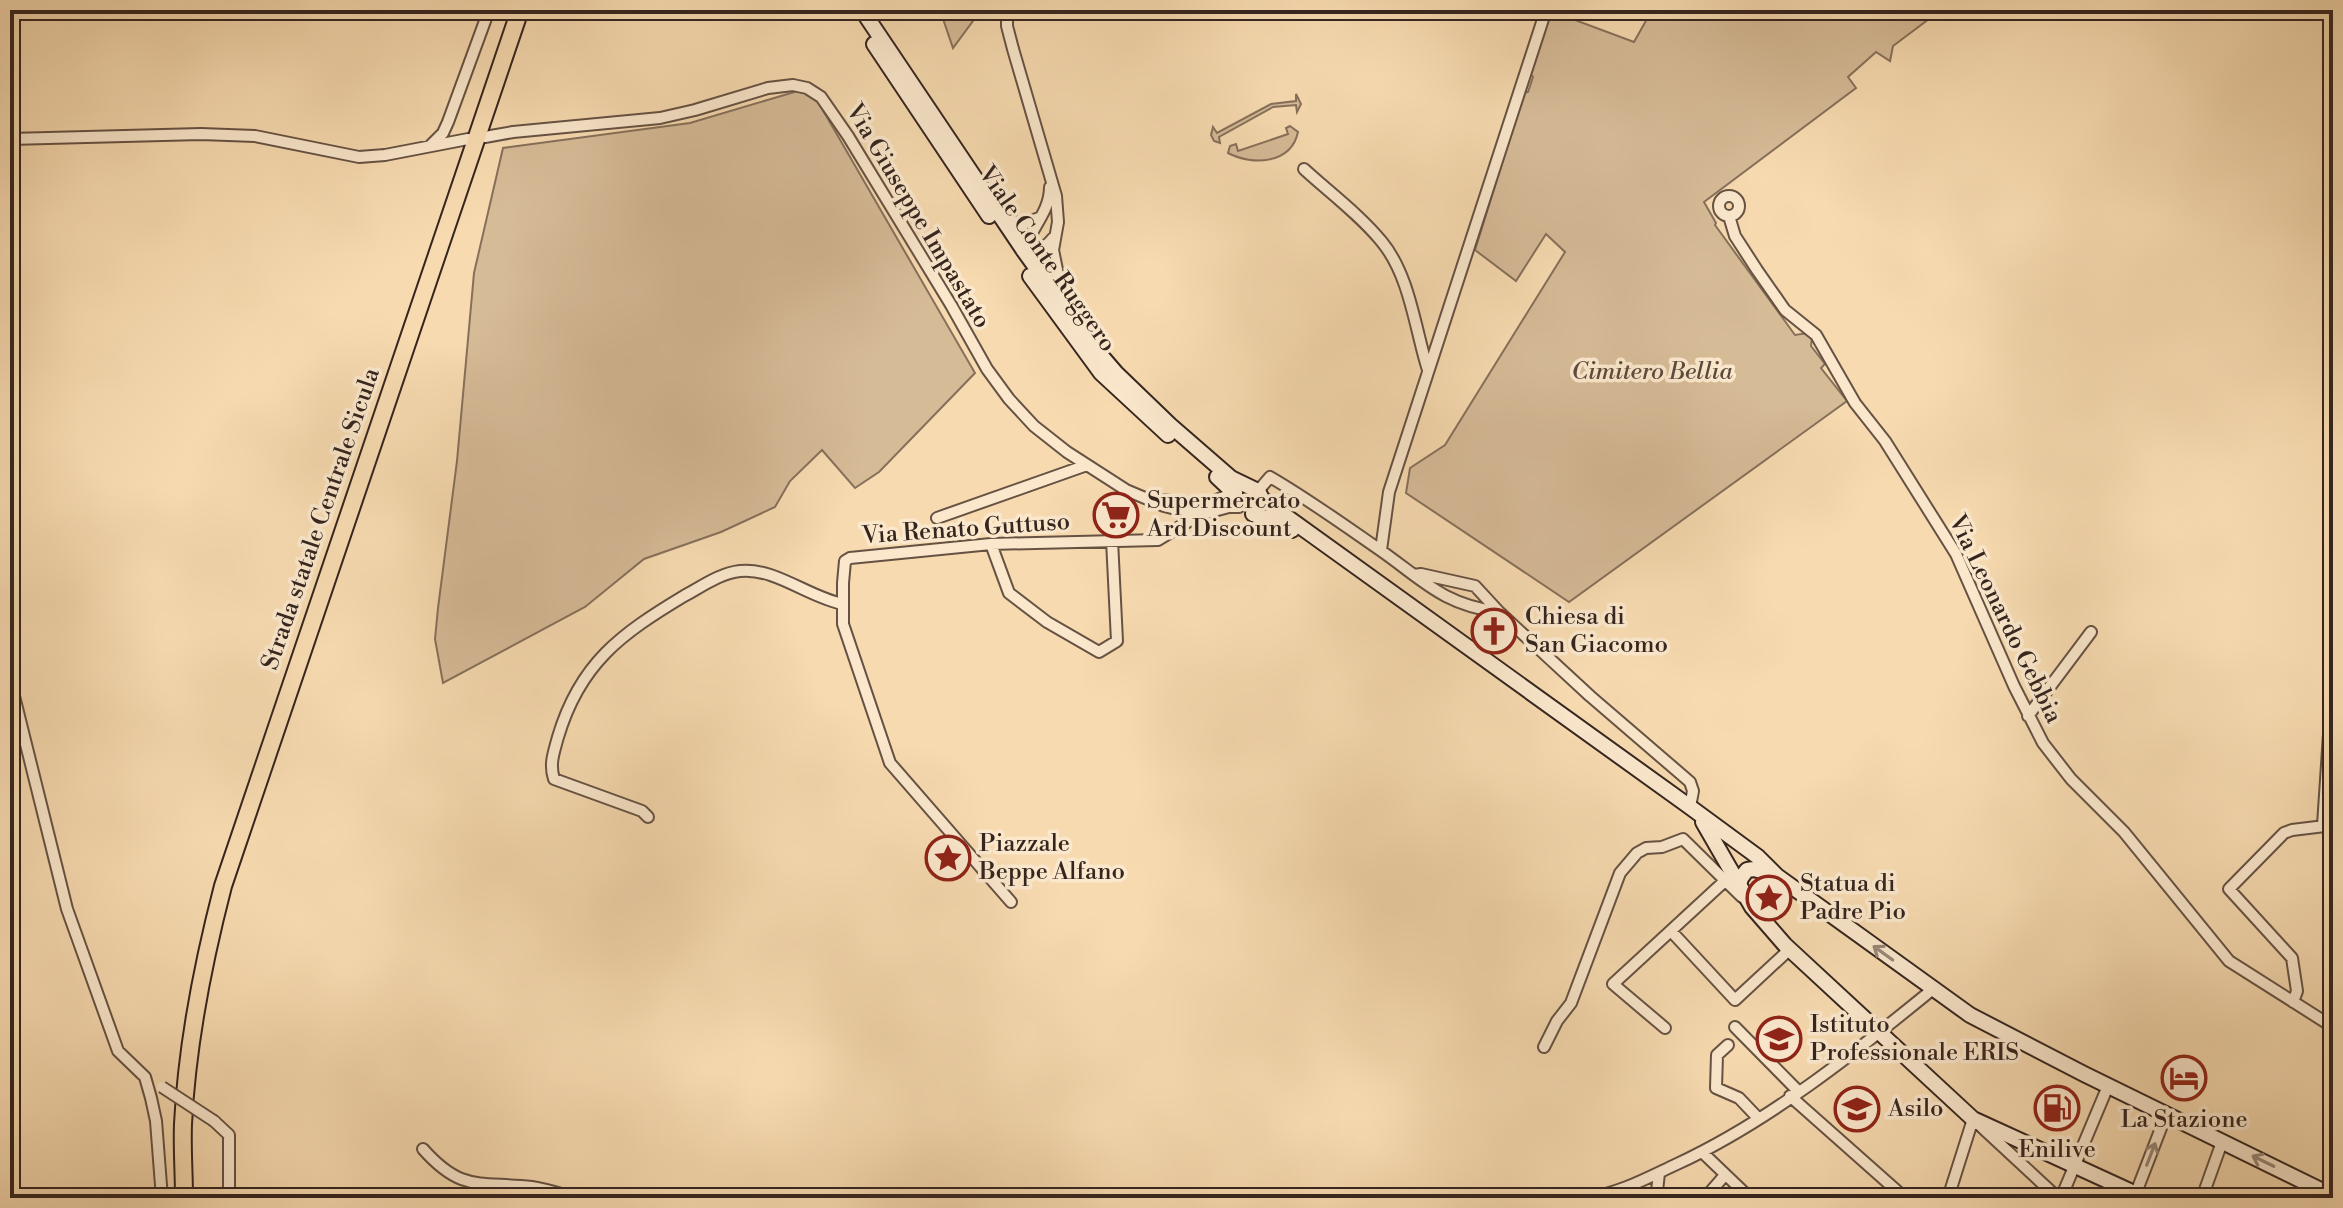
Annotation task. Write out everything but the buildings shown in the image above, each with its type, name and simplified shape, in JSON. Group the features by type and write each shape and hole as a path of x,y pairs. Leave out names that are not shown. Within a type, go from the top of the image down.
{"main road":[{"name":"Strada statale Centrale Sicula","path":"184,1198 183,1123 190,1051 211,934 247,810 520,10"},
{"name":"Viale Conte Ruggero","path":"861,10 872,41 1072,335 1120,393 1247,498"},
{"name":"Viale Conte Ruggero","path":"861,10 1066,310 1116,373 1231,478 1247,498"},
{"path":"1247,498 1348,561 1693,809 1758,857 1777,876 1970,1015 2333,1196"},
{"path":"1693,809 1717,843 1732,880 1752,907 1790,949 1878,1034 1973,1119 2138,1197"},
{"path":"1732,880 1754,869 1777,876"}],"street":[{"path":"429,147 443,133 448,122 489,10"},
{"path":"1007,10 1007,26 1059,210 1054,264 1066,310"},
{"path":"1381,550 1389,492 1546,10"},
{"name":"Via Giuseppe Impastato","path":"485,137 660,118 776,86 807,88 821,97 848,136 987,369 1009,399 1034,426 1087,465 1142,497"},
{"path":"930,130 949,149 1016,247 1033,252 1046,246 1055,235"},
{"path":"10,139 201,134 255,136 359,157 468,139"},
{"path":"1304,169 1366,226 1390,255 1399,274 1428,370"},
{"path":"1050,173 1048,203 1024,251 1024,257 1072,335"},
{"name":"Via Leonardo Gebbia","path":"1729,216 1735,236 1757,270 1785,310 1816,335 1855,403 1885,441 1956,554 2043,743 2071,779 2124,832 2229,961 2333,1027"},
{"path":"1001,217 1023,224 1041,217"},
{"path":"937,518 1087,465"},
{"path":"1142,497 1199,515 1229,507 1247,498 1270,477 1381,550 1434,591 1461,605 1499,612"},
{"path":"1142,497 1203,505 1247,498"},
{"name":"Via Renato Guttuso","path":"1011,902 890,763 843,624 843,566 850,558 991,544 1158,540 1199,515"},
{"path":"991,544 1009,593 1047,622 1099,652 1117,641 1112,540"},
{"path":"648,817 642,811 554,779 551,764 564,718 590,669 634,626 707,583 733,572 754,572 804,588 823,600 843,604"},
{"path":"1414,575 1475,586 1625,728 1690,782 1693,809"},
{"path":"2028,716 2091,632"},
{"path":"10,680 72,923 118,1051 145,1077 214,1121 229,1135 229,1198"},
{"path":"2293,1002 2297,991 2292,958 2229,889 2284,833 2328,825 2330,719 2333,713"},
{"path":"1544,1047 1557,1021 1571,1003 1614,896 1620,873 1637,853 1646,848 1662,847 1683,839 1732,880 1613,984 1665,1028"},
{"path":"1671,931 1735,1000 1790,949"},
{"path":"1587,1198 1628,1187 1703,1153 1794,1094 1878,1034 1933,989"},
{"path":"1735,1027 1794,1094 1905,1198"},
{"path":"1728,1045 1717,1055 1716,1088 1739,1098 1758,1118"},
{"path":"145,1077 156,1121 162,1198"},
{"path":"1948,1198 1973,1119 2060,1198 2069,1163 2102,1083"},
{"path":"2138,1197 2171,1117"},
{"path":"2202,1198 2222,1142"},
{"path":"423,1149 441,1170 463,1180 535,1187 575,1198"},
{"path":"1703,1153 1750,1198"},
{"path":"1659,1173 1657,1191 1664,1198"},
{"path":"1705,1198 1725,1175"},
{"path":"2302,1198 2309,1184"}],"green space":[{"path":"940,10 981,10 953,48"},
{"name":"Cimitero Bellia","path":"1652,10 1941,10 1893,46 1890,61 1876,52 1848,77 1856,88 1704,202 1715,225 1795,335 1808,333 1812,338 1811,346 1825,364 1821,368 1847,401 1569,602 1406,493 1410,468 1445,445 1565,252 1546,234 1516,281 1475,250 1524,93 1528,92 1533,77 1530,73 1551,11 1634,42"},
{"path":"801,90 817,100 975,373 879,472 855,488 822,450 790,481 775,507 721,532 644,559 585,607 443,683 435,639 457,461 474,273 503,148 690,123"},
{"path":"1296,94 1301,104 1297,112 1296,105 1273,107 1219,137 1220,143 1214,141 1211,135 1213,127 1217,133 1271,104 1296,101"},
{"path":"1290,126 1298,132 1294,143 1279,156 1259,161 1228,153 1230,146 1236,144 1238,151 1288,134 1286,128"}],"place":[{"name":"Supermercato Ard Discount","path":"1116,515"},
{"name":"Chiesa di San Giacomo","path":"1494,631"},
{"name":"Piazzale Beppe Alfano","path":"948,858"},
{"name":"Statua di Padre Pio","path":"1769,898"},
{"name":"Istituto Professionale ERIS","path":"1779,1039"},
{"name":"La Stazione","path":"2184,1078"},
{"name":"Enilive","path":"2057,1108"},
{"name":"Asilo","path":"1857,1109"}]}
